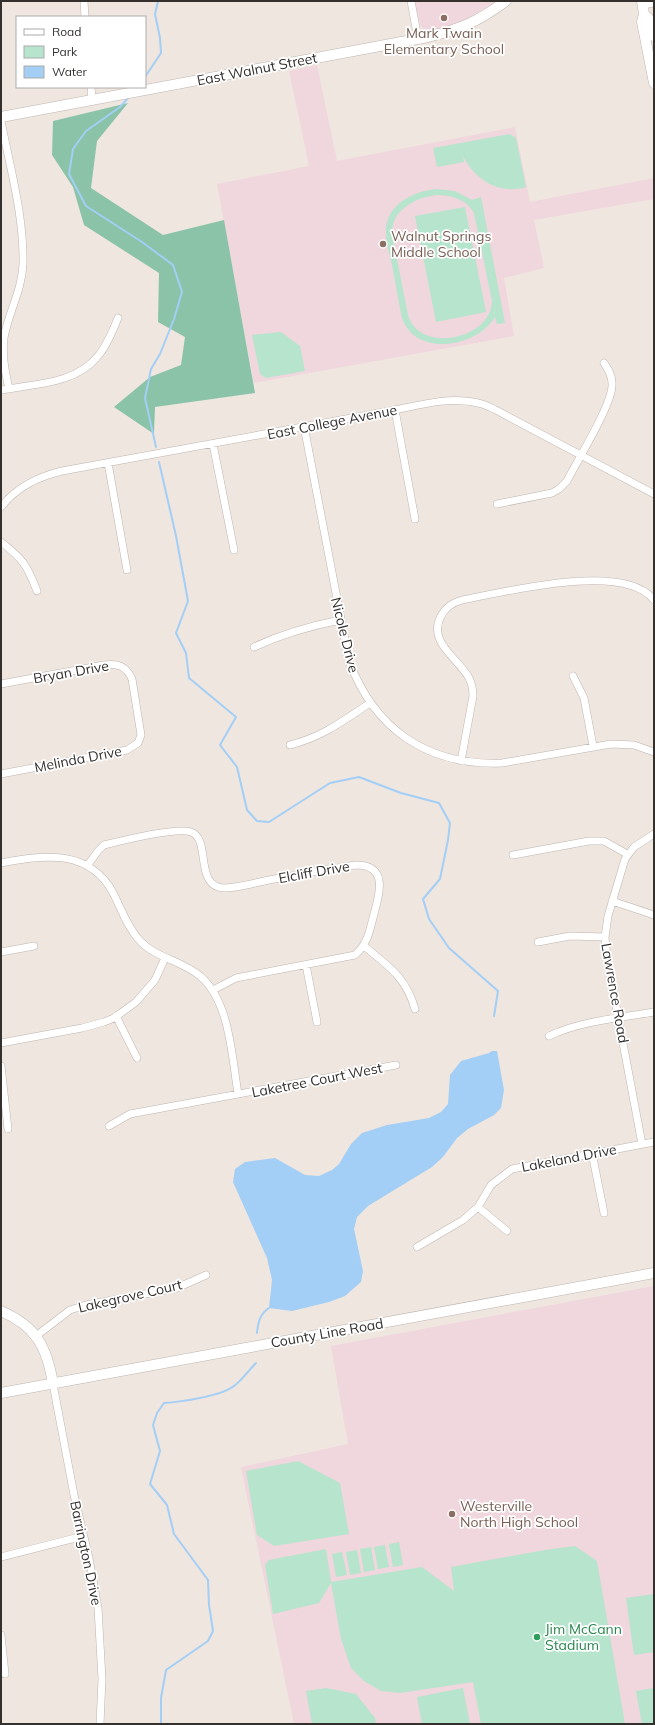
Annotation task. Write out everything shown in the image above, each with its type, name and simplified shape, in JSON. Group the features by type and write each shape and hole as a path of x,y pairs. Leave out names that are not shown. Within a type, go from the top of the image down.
{"main road":[{"name":"East Walnut Street","path":"1,118 451,32 468,25 506,1"},
{"path":"643,6 651,21 654,36"},
{"path":"643,6 642,22 654,79"},
{"name":"County Line Road","path":"1,1393 654,1273"},
{"path":"1,1311 20,1320 36,1336 48,1358 53,1384"}],"street":[{"path":"84,1 86,16"},
{"path":"411,1 418,39"},
{"path":"643,6 654,3"},
{"path":"91,88 92,100"},
{"path":"1,121 23,244 23,266 20,286 4,337 3,360 5,390 62,379 73,376 82,371 100,355 118,318"},
{"path":"497,504 543,495 559,489 567,481 607,405 613,383 609,370 604,363"},
{"name":"East College Avenue","path":"1,507 16,491 46,475 304,426 446,401 475,402 506,415 654,494"},
{"path":"395,410 415,519"},
{"name":"Nicole Drive","path":"304,426 349,661 355,677 370,703 385,721 417,745 452,759 485,764 502,763 593,746 623,744 644,748 654,752"},
{"path":"213,444 234,550"},
{"path":"108,463 126,570"},
{"path":"1,542 14,552 28,568 37,591"},
{"path":"461,761 473,696 469,678 443,647 438,636 437,624 445,609 453,603 462,600 570,581 621,583 642,589 654,600"},
{"path":"254,648 274,638 308,626 340,620"},
{"name":"Bryan Drive","path":"1,684 114,664 123,666 129,672 132,679 137,705"},
{"path":"574,676 584,698 593,746"},
{"path":"290,745 325,734 370,703"},
{"name":"Melinda Drive","path":"1,774 127,750 138,743 141,734 137,705"},
{"name":"Elcliff Drive","path":"87,866 95,854 104,846 173,832 191,832 197,837 206,875 211,883 219,887 228,887 318,871 364,865 371,868 380,882 380,892 364,946"},
{"path":"513,855 588,841 604,841 627,854 634,847 654,834"},
{"name":"Lawrence Road","path":"627,854 612,901 605,936 607,958 642,1144"},
{"path":"1,863 41,856 54,856 78,861 96,872 109,885 128,924 140,941 149,950 200,975 213,990 220,1004 225,1022 238,1094"},
{"path":"612,901 654,915"},
{"path":"538,942 570,936 605,936"},
{"path":"1,952 34,946"},
{"path":"213,990 236,978 355,954 364,946 401,977 411,996 415,1009"},
{"path":"1,1042 82,1028 104,1022 116,1016 136,1002 156,980 165,958"},
{"path":"306,965 317,1022"},
{"path":"549,1036 567,1028 654,1012"},
{"path":"116,1016 138,1058"},
{"name":"Laketree Court West","path":"109,1126 130,1114 396,1065"},
{"path":"1,1066 8,1129"},
{"name":"Lakeland Drive","path":"417,1247 463,1220 478,1207 491,1185 512,1169 654,1142"},
{"path":"592,1153 604,1213"},
{"path":"478,1207 507,1231"},
{"name":"Lakegrove Court","path":"36,1336 70,1310 86,1305 177,1288 206,1275"},
{"name":"Barrington Drive","path":"53,1384 74,1495 95,1590 99,1623 102,1679 100,1724"},
{"path":"1,1557 83,1536"},
{"path":"1,1635 5,1674"}],"shaded area":[{"name":"Mark Twain Elementary School","path":"415,1 496,1 460,23 425,32 420,24"},
{"name":"Walnut Springs Middle School","path":"317,65 337,161 515,127 530,202 654,178 654,199 534,220 544,268 504,278 514,336 254,383 217,184 309,166 289,71"},
{"name":"Westerville North High School","path":"654,1286 654,1724 294,1724 241,1467 348,1444 331,1346"}],"green space":[{"path":"128,103 97,141 91,188 163,235 224,220 255,393 155,407 154,434 114,407 150,377 181,365 185,337 158,322 159,273 84,225 73,187 52,155 53,121"},
{"path":"510,134 516,138 526,187 506,189 489,184 474,172 463,156 464,162 437,167 433,148"},
{"path":"436,189 455,191 472,200 481,197 505,323 497,324 495,317 486,328 474,336 460,342 445,344 430,343 417,338 407,328 401,314 387,242 386,228 392,212 397,206 411,196","holes":["442,195 453,197 462,201 467,204 474,213 492,301 489,314 480,325 468,333 454,337 439,338 426,335 415,327 408,315 392,234 396,218 406,207 420,199"]},
{"path":"465,207 486,312 436,322 415,216"},
{"path":"281,332 300,346 305,371 266,378 260,374 252,335"},
{"path":"298,1461 340,1483 349,1534 274,1546 257,1535 246,1471"},
{"path":"399,1542 403,1565 393,1567 389,1544"},
{"path":"385,1545 389,1567 378,1569 374,1547"},
{"path":"575,1546 597,1561 625,1724 481,1724 473,1682 400,1693 381,1691 364,1681 351,1668 341,1639 331,1583 319,1603 273,1614 265,1565 269,1560 326,1549 331,1582 422,1567 454,1591 451,1567"},
{"path":"371,1547 375,1570 364,1572 360,1549"},
{"path":"357,1550 361,1573 350,1575 346,1552"},
{"path":"342,1552 347,1575 336,1577 332,1554"},
{"path":"654,1594 654,1652 634,1655 626,1598"},
{"path":"326,1688 356,1694 375,1718 376,1724 312,1724 306,1691"},
{"path":"463,1688 470,1724 422,1724 417,1697"},
{"path":"654,1688 654,1724 642,1724 636,1691"}],"water":[{"path":"492,1051 497,1051 504,1090 501,1108 494,1115 468,1129 457,1138 443,1157 432,1167 368,1206 357,1217 354,1229 363,1271 361,1282 345,1296 329,1302 292,1311 269,1308 272,1280 267,1258 233,1182 235,1169 245,1162 275,1158 305,1175 319,1176 332,1170 339,1164 351,1144 362,1133 387,1125 429,1118 441,1112 448,1104 450,1075 461,1061"}],"waterway":[{"path":"146,76 161,53 160,38 155,14 158,1"},
{"path":"129,97 120,107 86,131 73,149 69,174 86,206 142,242 173,265 182,292 174,319 160,354 151,369 145,398 156,447"},
{"path":"159,462 176,536 188,601 176,633 186,653 189,678 236,717 220,745 237,767 247,810 257,821 269,822 330,783 359,777 401,793 439,803 450,823 448,840 440,879 423,899 429,919 449,948 498,991 494,1016"},
{"path":"257,1333 260,1319 263,1313 269,1308"},
{"path":"161,1724 161,1698 166,1670 208,1641 213,1631 209,1605 208,1580 174,1534 167,1505 150,1484 160,1451 153,1425 157,1413 164,1403 200,1398 228,1390 240,1381 256,1363"}],"place":[{"name":"Mark Twain Elementary School","path":"444,18"},
{"name":"Walnut Springs Middle School","path":"383,244"},
{"name":"Westerville North High School","path":"452,1514"},
{"name":"Jim McCann Stadium","path":"537,1637"}]}
